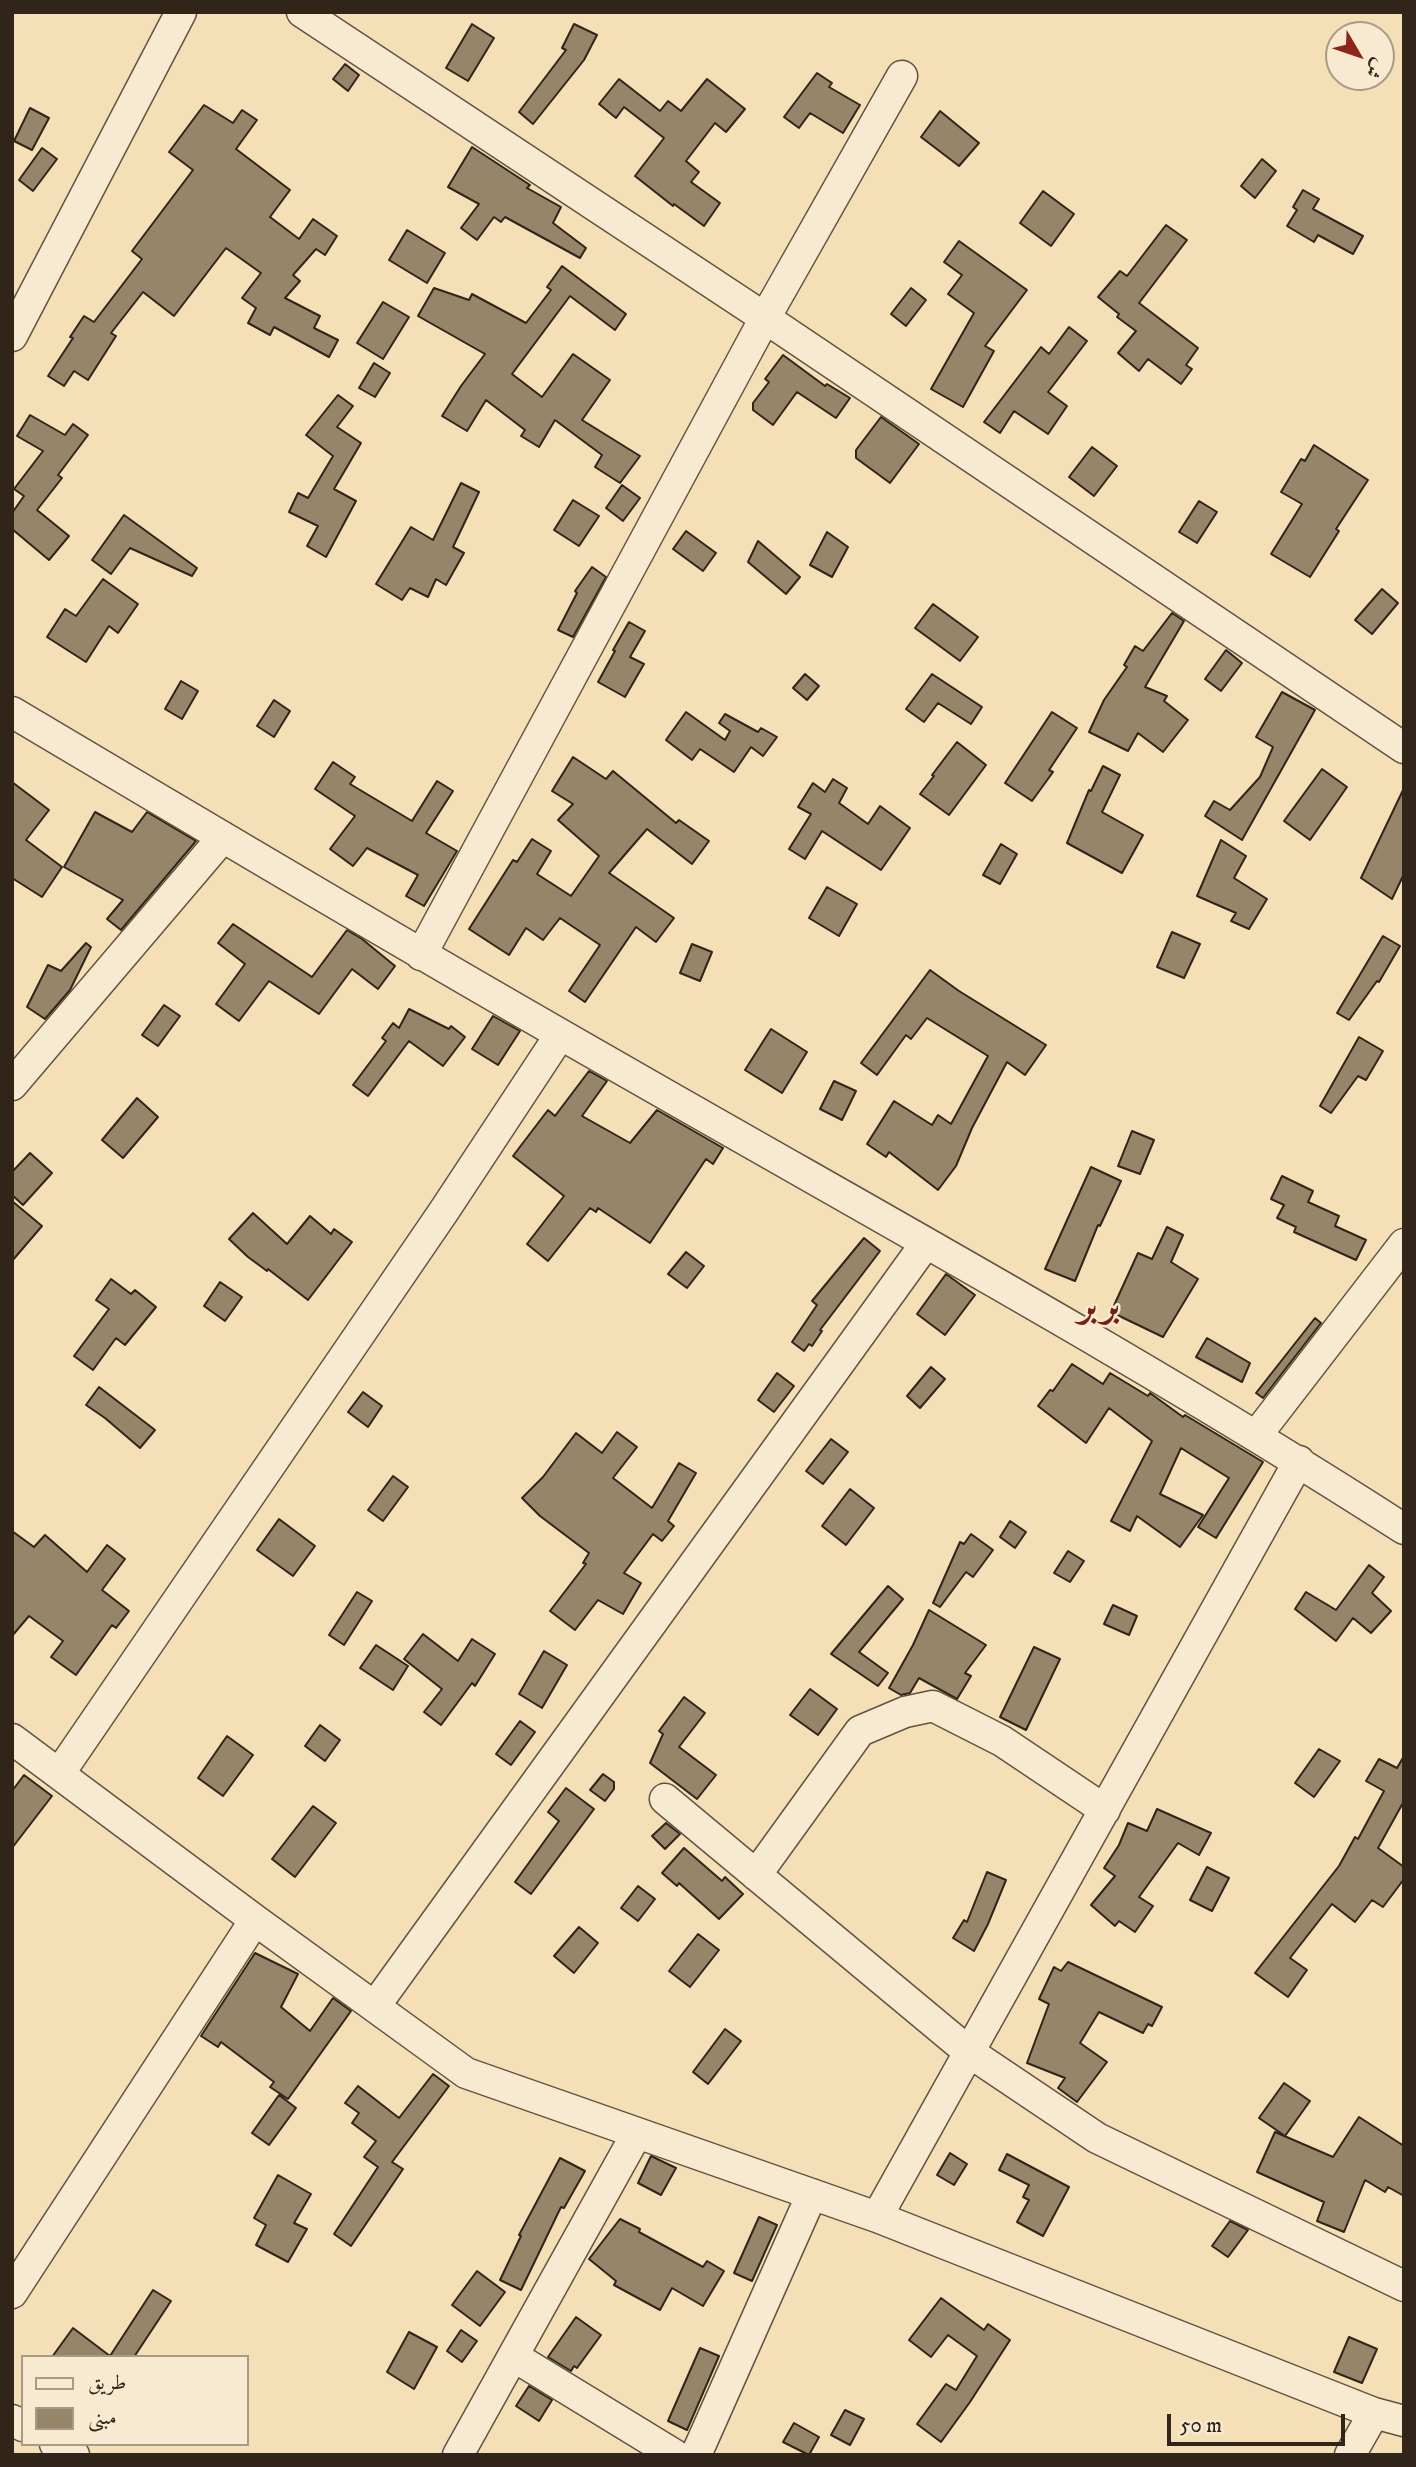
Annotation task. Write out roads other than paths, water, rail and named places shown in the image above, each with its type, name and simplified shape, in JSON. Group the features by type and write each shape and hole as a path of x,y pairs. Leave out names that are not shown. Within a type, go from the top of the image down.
{"street":[{"path":"12,336 181,12"},
{"path":"302,12 765,318 1404,748"},
{"path":"421,955 765,318 902,76"},
{"path":"12,712 421,955 1299,1461 1404,1529"},
{"path":"12,1085 223,837"},
{"path":"59,1774 436,1223 560,1035"},
{"path":"374,2006 926,1244"},
{"path":"1255,1436 1404,1244"},
{"path":"877,2217 1299,1461"},
{"path":"756,1875 860,1731 905,1712 933,1706 1002,1741 1105,1810"},
{"path":"12,1739 466,2073 877,2217 1374,2413 1404,2421"},
{"path":"665,1799 969,2052 1097,2138 1404,2286"},
{"path":"12,2293 255,1920"},
{"path":"458,2455 637,2133"},
{"path":"696,2455 812,2194"},
{"path":"513,2356 675,2455"},
{"path":"1350,2455 1374,2413"},
{"path":"58,2446 74,2455"}],"district":[{"name":"بربر","path":"1099,1309"}]}
